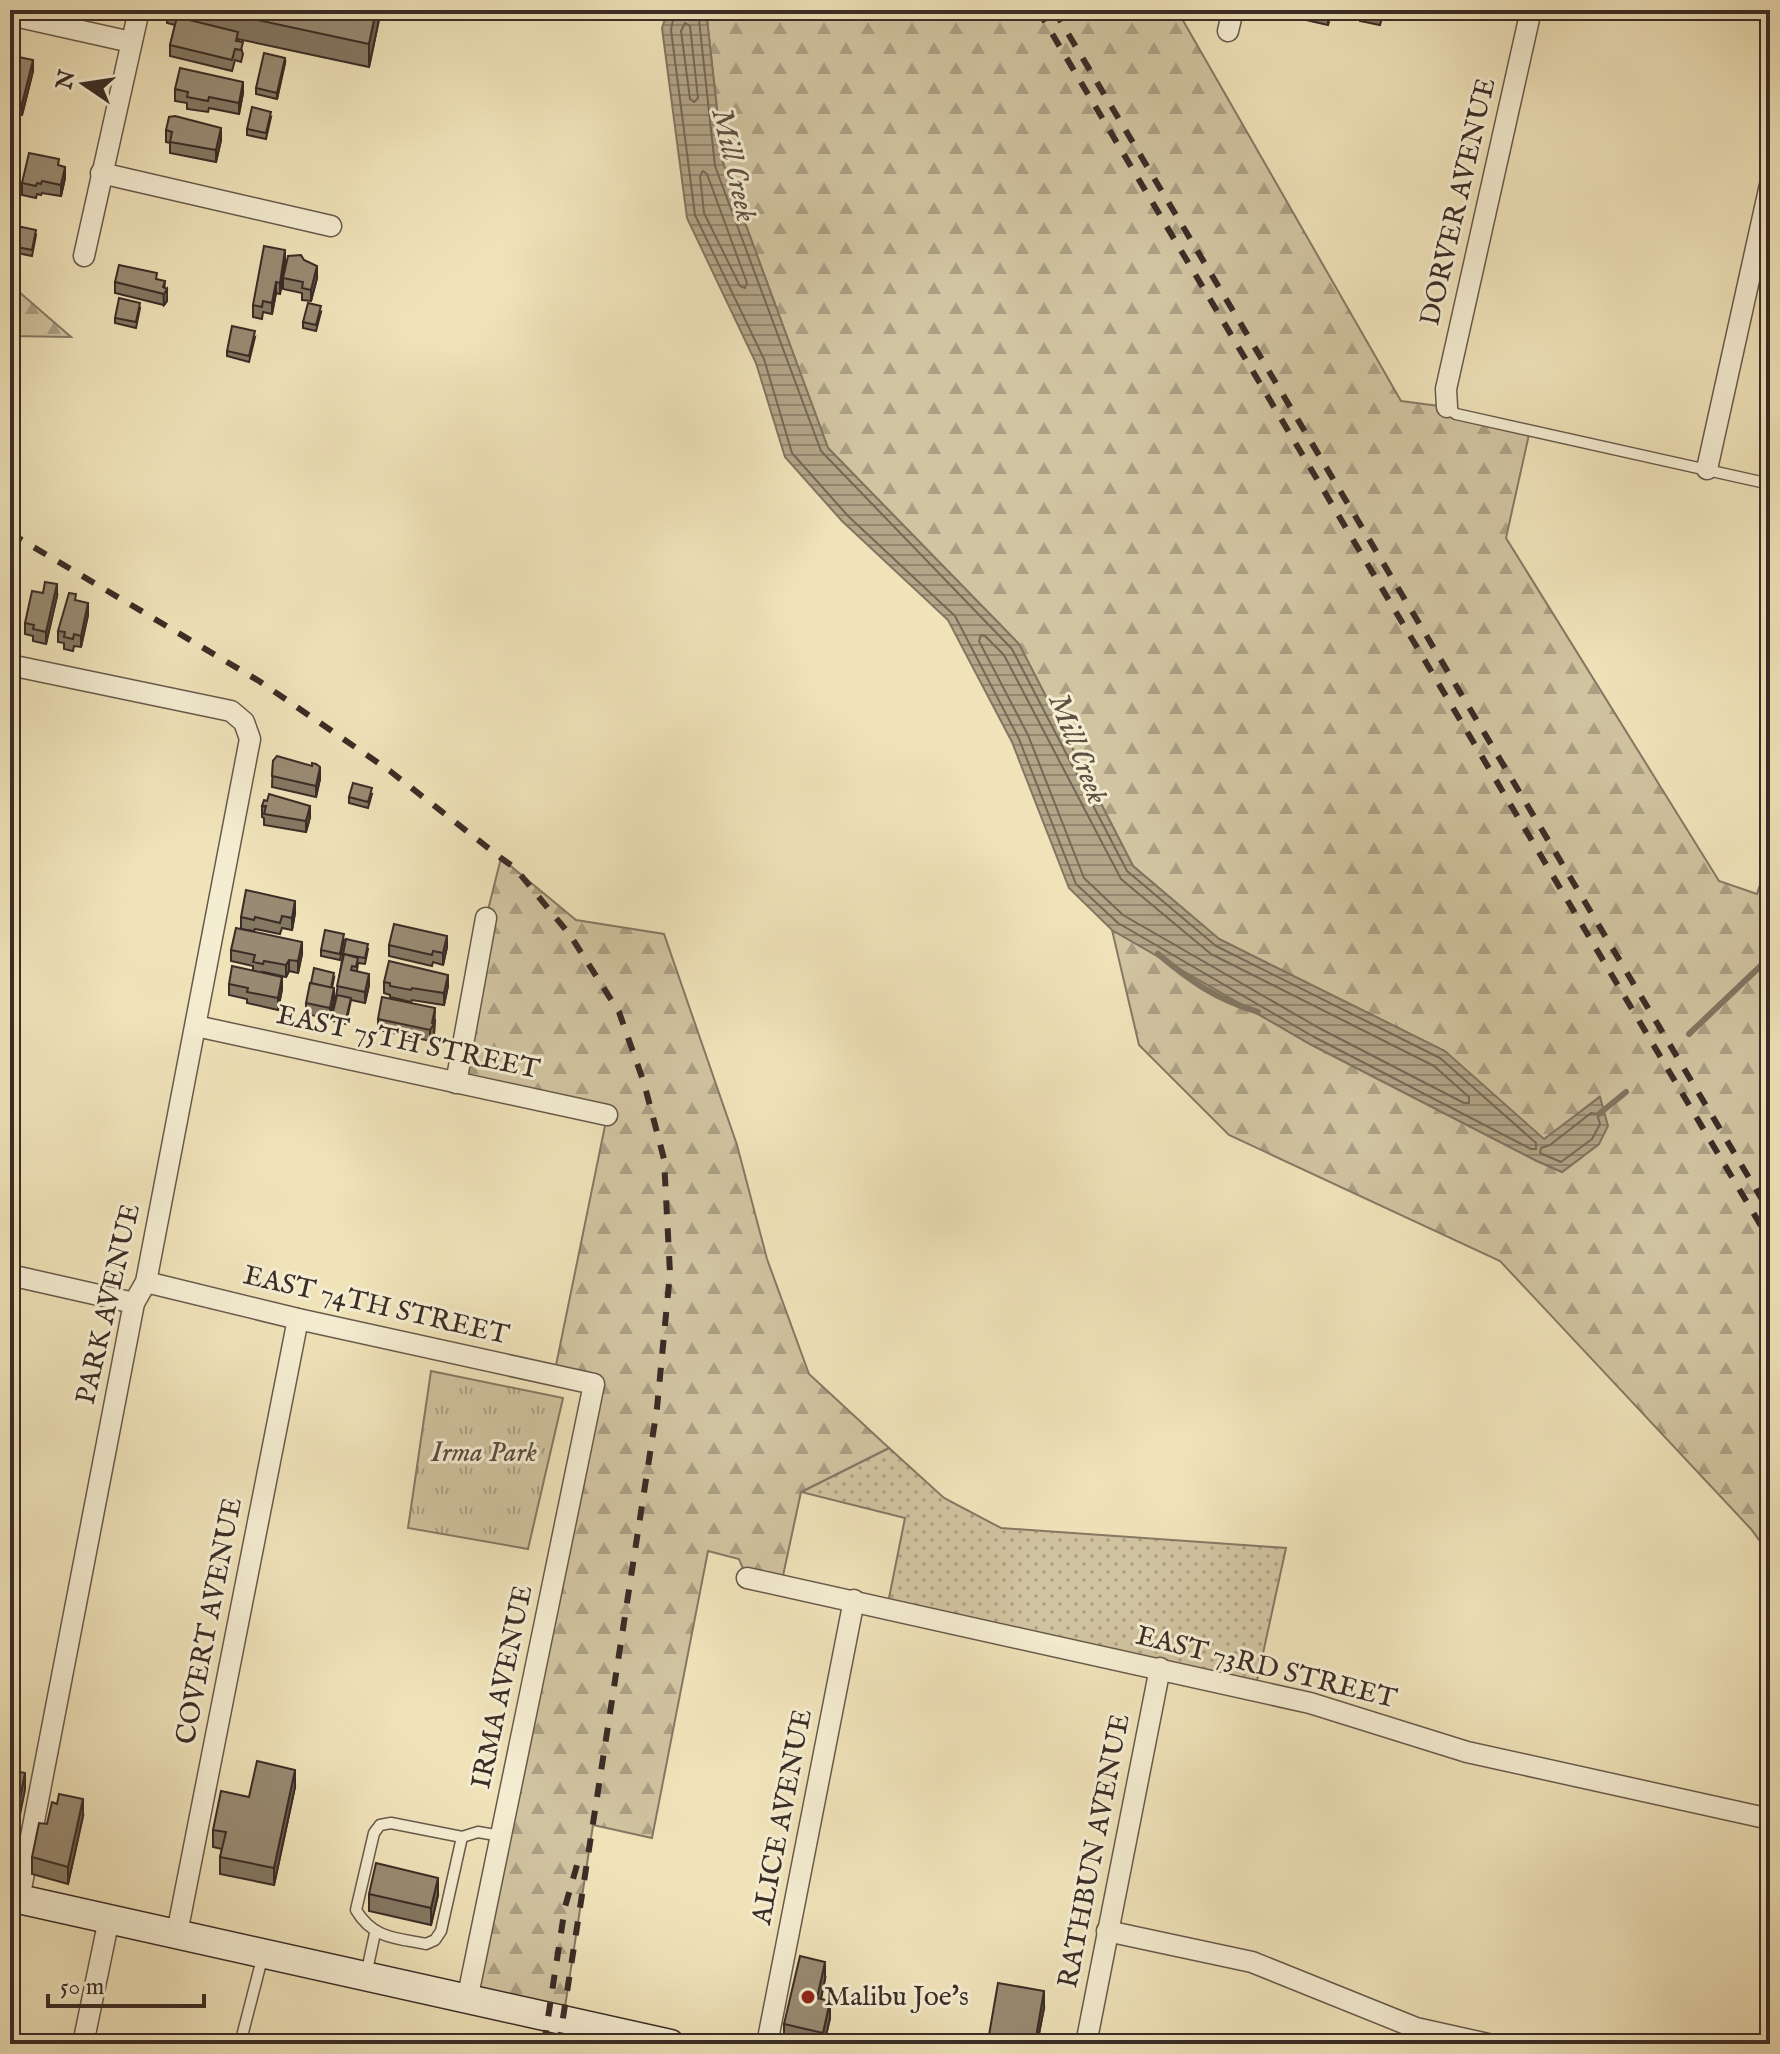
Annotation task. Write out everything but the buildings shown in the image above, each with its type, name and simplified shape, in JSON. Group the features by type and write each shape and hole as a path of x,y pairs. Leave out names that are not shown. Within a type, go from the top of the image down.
{"main road":[{"path":"14,1898 670,2044"}],"street":[{"path":"84,256 139,10"},
{"path":"1228,31 1233,10"},
{"name":"DORVER AVENUE","path":"1447,407 1446,389 1531,10"},
{"path":"10,15 131,42"},
{"path":"101,173 331,226"},
{"path":"1707,469 1770,185"},
{"name":"PARK AVENUE","path":"10,665 231,711 244,722 250,739 146,1282 134,1303 14,1898"},
{"path":"456,1083 486,918"},
{"name":"EAST 75TH STREET","path":"196,1026 607,1115"},
{"path":"10,1275 134,1303"},
{"name":"EAST 74TH STREET","path":"146,1282 594,1384"},
{"name":"COVERT AVENUE","path":"177,1933 298,1319"},
{"name":"IRMA AVENUE","path":"467,2000 594,1384"},
{"name":"EAST 73RD STREET","path":"747,1578 1310,1703 1467,1752 1563,1776 1770,1819"},
{"name":"ALICE AVENUE","path":"767,2044 854,1600"},
{"name":"RATHBUN AVENUE","path":"1086,2044 1160,1668"},
{"path":"83,2044 109,1919"},
{"path":"1107,1931 1252,1962 1416,2028 1488,2044"}],"lane":[{"path":"1447,407 1456,414 1770,484"},
{"path":"462,1837 441,1931 435,1940 426,1944 375,1933 364,1923 356,1910 374,1833 380,1825 391,1823 462,1837 478,1832 501,1836"},
{"path":"366,1977 375,1933"},
{"path":"258,2044 240,2042 263,1953"}],"green space":[{"path":"713,10 1177,10 1401,401 1447,407 1530,430 1506,538 1719,881 1757,894 1770,854 1770,1555 1751,1529 1500,1261 1229,1135 1139,1045 1112,930 1310,1044 1562,1172 1599,1144 1599,1097 1544,1140 1444,1051 1219,939 1133,866 1019,644 828,448 723,163 707,19"},
{"path":"10,284 71,337 10,336"},
{"path":"501,858 576,920 664,934 737,1145 767,1259 809,1374 889,1448 801,1492 781,1585 747,1578 739,1559 708,1551 652,1838 593,1825 563,2020 467,2000 593,1385 554,1375 607,1116 456,1083 486,918"},
{"name":"Irma Park","path":"431,1371 563,1398 528,1549 408,1528"},
{"path":"889,1448 944,1498 1001,1528 1286,1548 1255,1690 887,1608 905,1518 801,1492"}],"water":[{"path":"668,10 713,10 707,19 723,163 828,448 1019,644 1133,866 1219,939 1445,1051 1544,1139 1600,1097 1608,1126 1599,1144 1562,1172 1537,1161 1310,1044 1112,930 1069,888 1012,742 948,620 842,521 785,457 756,363 687,218 662,28"}],"waterway":[{"name":"Mill Creek","path":"1158,954 1205,989 1258,1012"},
{"name":"Mill Creek","path":"1689,1034 1770,957"},
{"name":"Mill Creek","path":"1599,1114 1626,1092"}],"railway":[{"path":"1038,10 1770,1241"},
{"path":"1054,10 1770,1213"},
{"path":"10,533 259,681 390,771 515,868 570,935 619,1012 644,1083 664,1159 670,1273 657,1408 559,2044"},
{"path":"544,2044 565,1907 577,1865"}],"place":[{"name":"Malibu Joe's","path":"808,1997"}]}
